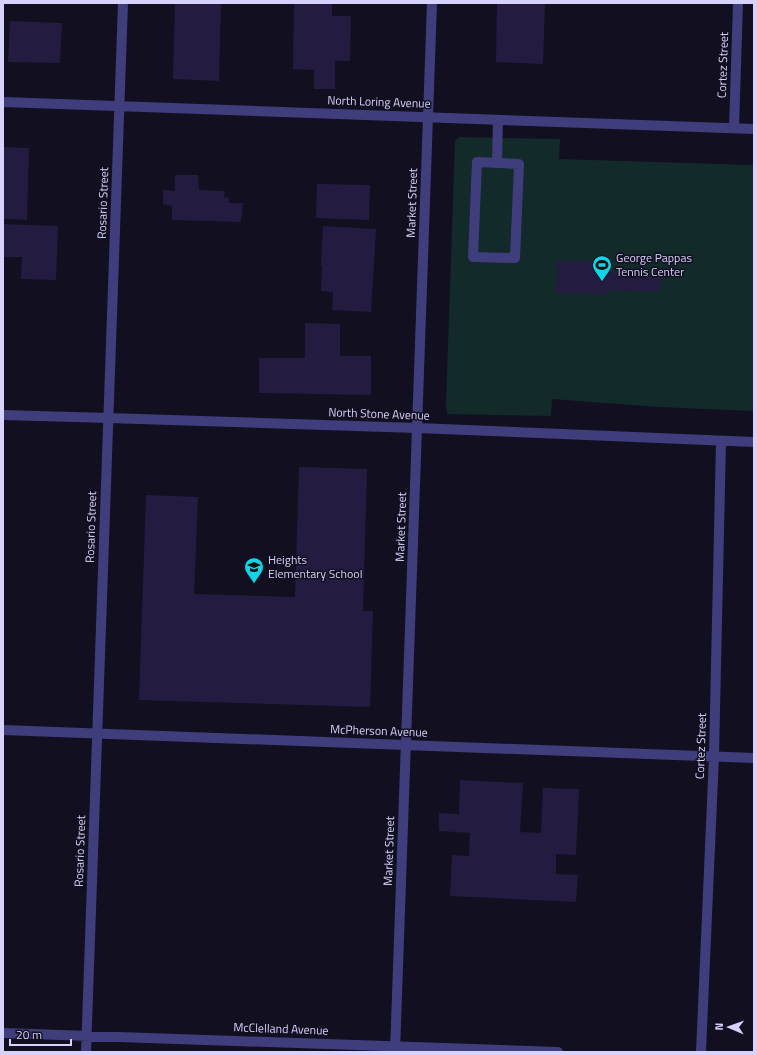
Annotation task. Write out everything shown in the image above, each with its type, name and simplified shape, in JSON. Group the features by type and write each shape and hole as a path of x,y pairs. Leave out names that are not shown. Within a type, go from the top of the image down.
{"street":[{"name":"Rosario Street","path":"86,1052 123,3"},
{"name":"Market Street","path":"395,1049 432,3"},
{"name":"Cortez Street","path":"734,128 738,3"},
{"name":"North Loring Avenue","path":"3,102 754,129"},
{"path":"497,163 498,120"},
{"path":"477,162 497,163 519,164 515,258 473,257 477,162"},
{"name":"North Stone Avenue","path":"3,415 417,428 754,442"},
{"name":"Cortez Street","path":"701,1052 714,756 721,441"},
{"name":"McPherson Avenue","path":"3,730 754,758"},
{"name":"McClelland Avenue","path":"3,1033 395,1049 558,1052"}],"green space":[{"name":"George Pappas Tennis Center","path":"459,137 560,139 559,159 754,165 754,411 657,407 552,399 551,416 447,414 446,404 455,141"}],"building":[{"path":"175,3 221,3 219,81 173,79"},
{"path":"294,3 332,3 332,16 351,16 350,61 335,61 335,89 314,89 314,70 293,69"},
{"path":"497,3 545,3 543,64 496,62"},
{"path":"10,21 62,23 60,63 8,62"},
{"path":"3,147 29,148 27,220 3,219"},
{"path":"175,175 198,175 199,190 225,191 224,197 229,198 229,203 243,203 241,222 172,220 172,206 163,204 163,190 175,191"},
{"path":"317,184 370,185 369,220 316,218"},
{"path":"3,224 58,226 56,280 21,279 22,257 3,257"},
{"path":"323,226 376,229 371,312 332,310 333,292 321,291"},
{"path":"557,260 608,263 608,272 661,275 660,292 607,290 607,295 556,293"},
{"path":"305,323 340,324 340,356 371,356 371,395 259,393 259,358 305,358"},
{"path":"299,467 367,469 363,611 373,611 370,707 139,700 146,495 198,497 194,594 295,597"},
{"path":"460,780 523,783 520,832 541,833 543,788 579,789 576,855 556,854 556,874 578,875 576,902 450,896 452,855 469,856 470,833 439,831 439,813 459,814"}],"place":[{"name":"George Pappas Tennis Center","path":"602,282"},
{"name":"Heights Elementary School","path":"254,584"}]}
